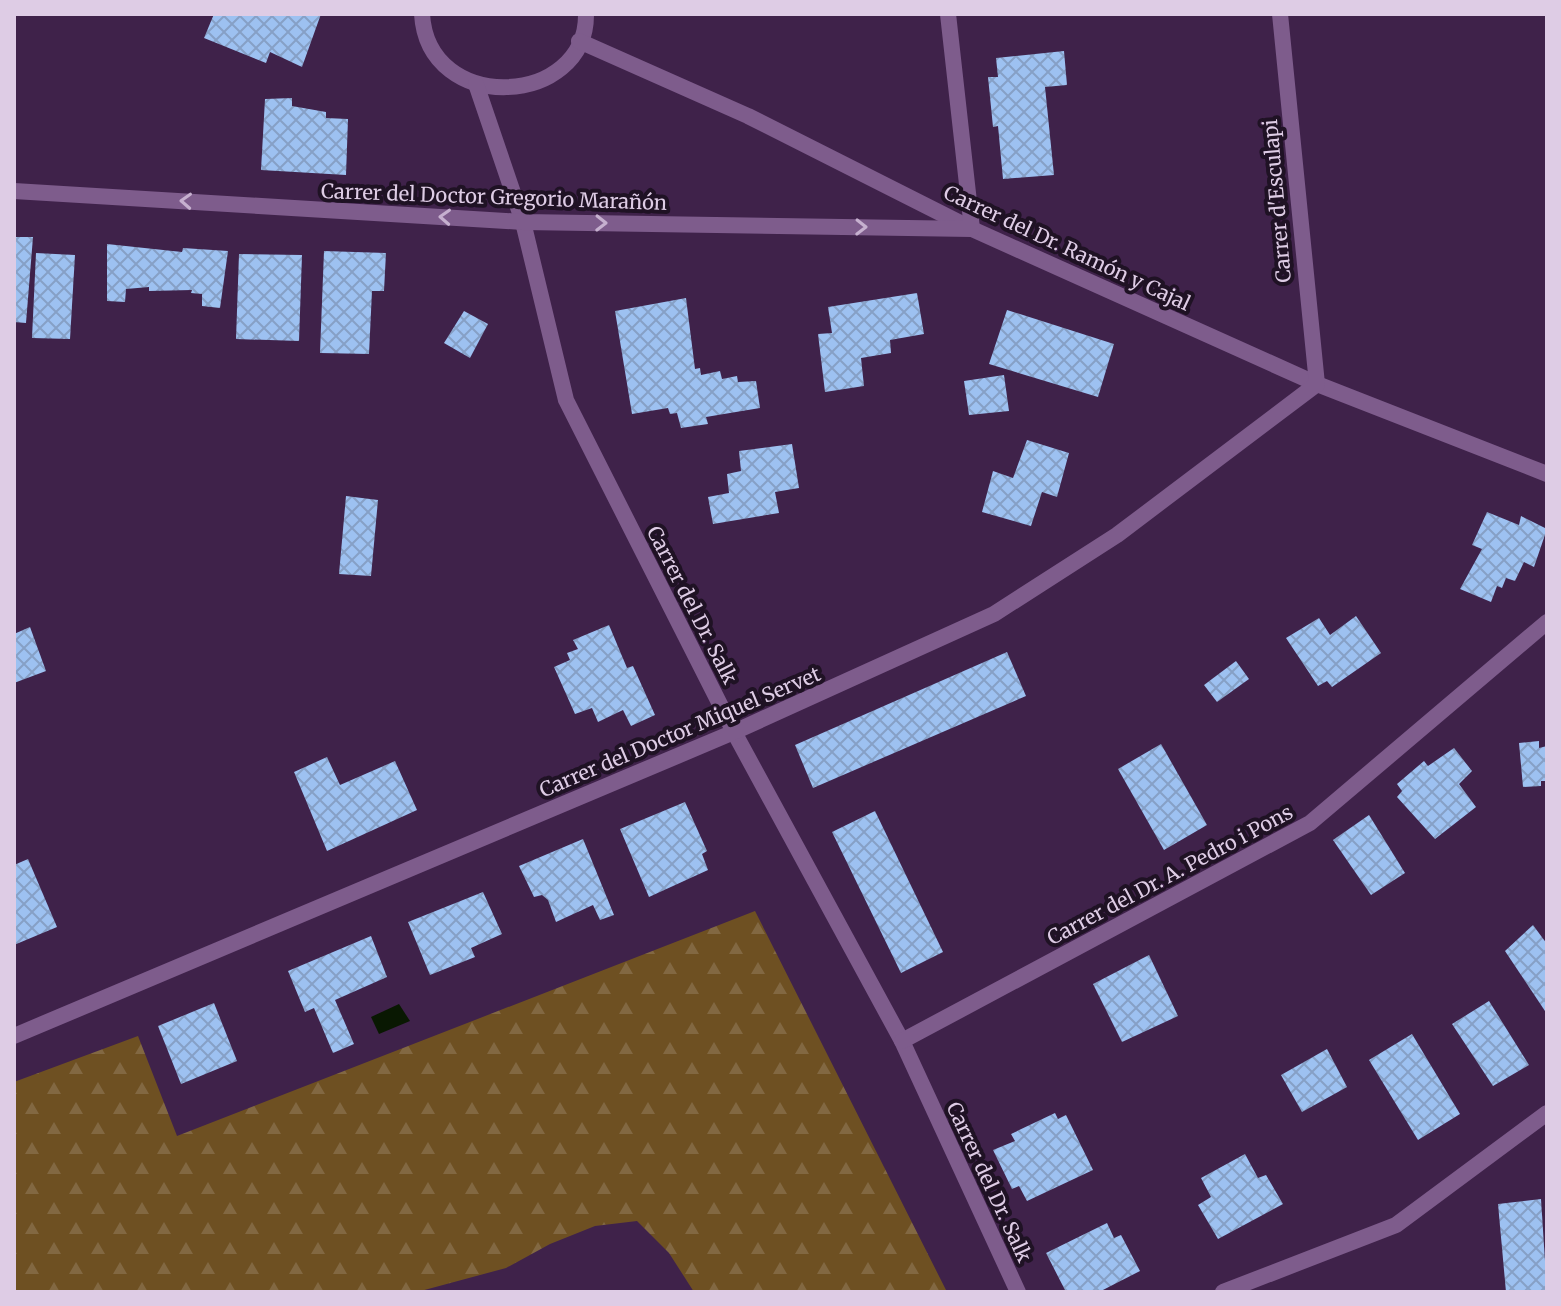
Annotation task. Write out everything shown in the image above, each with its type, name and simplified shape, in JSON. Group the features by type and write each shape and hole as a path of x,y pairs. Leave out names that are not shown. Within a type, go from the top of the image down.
{"street":[{"path":"422,14 434,52 455,73 476,84 505,90 533,84 558,69 579,41 586,14"},
{"path":"948,14 972,229"},
{"name":"Carrer d'Esculapi","path":"1280,14 1317,384"},
{"name":"Carrer del Dr. Ramón y Cajal","path":"579,41 748,116 972,229 1317,384 1547,474"},
{"name":"Carrer del Dr. Salk","path":"476,84 523,222 566,400 734,732 902,1041 1018,1292"},
{"name":"Carrer del Doctor Gregorio Marañón","path":"14,191 523,222 972,229"},
{"name":"Carrer del Doctor Miquel Servet","path":"14,1036 734,732 994,614 1117,535 1317,384"},
{"name":"Carrer del Dr. A. Pedro i Pons","path":"902,1041 1310,823 1547,622"},
{"path":"1223,1292 1396,1225 1547,1113"}],"green space":[{"path":"755,911 947,1292 694,1292 669,1253 637,1221 595,1226 550,1244 506,1268 417,1292 14,1292 14,1082 138,1036 177,1136"}],"shaded area":[{"path":"399,1004 410,1021 379,1034 371,1017"}],"building":[{"path":"214,14 321,14 302,67 270,52 266,63 204,38"},
{"path":"1064,51 1067,85 1045,87 1054,175 1003,179 998,126 993,127 988,77 998,77 996,58"},
{"path":"292,98 292,106 326,112 326,118 348,119 346,175 261,170 265,99"},
{"path":"14,237 33,237 26,323 14,322"},
{"path":"107,244 182,252 183,248 228,251 220,308 202,306 202,294 191,293 192,290 149,291 149,287 126,289 125,302 107,301"},
{"path":"324,251 386,253 384,291 372,291 369,354 320,353"},
{"path":"36,253 75,255 70,339 32,338"},
{"path":"239,254 302,255 299,341 236,339"},
{"path":"917,293 924,334 890,340 891,353 861,358 864,386 825,392 818,334 832,333 828,307"},
{"path":"686,298 695,369 700,368 701,375 720,371 722,379 737,376 738,382 756,381 760,408 706,417 708,424 681,428 677,413 670,414 668,408 632,414 615,311"},
{"path":"1007,310 1114,344 1098,397 989,364"},
{"path":"464,311 488,324 470,358 444,343"},
{"path":"1004,375 1009,411 969,415 964,381"},
{"path":"1027,440 1069,453 1057,497 1042,492 1031,526 982,512 993,471 1013,478"},
{"path":"792,444 799,488 775,492 779,513 713,524 708,497 729,493 727,474 741,471 739,451"},
{"path":"346,496 378,500 371,576 339,574"},
{"path":"1487,512 1519,525 1521,516 1547,529 1534,567 1524,562 1515,581 1506,578 1502,588 1497,586 1491,602 1460,589 1482,549 1472,545"},
{"path":"1356,616 1381,653 1332,687 1327,681 1318,686 1286,638 1319,618 1330,635"},
{"path":"609,625 627,668 633,666 655,715 631,726 623,710 598,722 592,708 575,714 554,667 570,660 567,653 578,649 573,640"},
{"path":"30,627 46,671 14,683 14,634"},
{"path":"1007,652 1026,696 813,788 795,745"},
{"path":"1236,661 1249,679 1217,702 1204,685"},
{"path":"1539,741 1539,748 1547,746 1547,781 1541,781 1541,786 1523,787 1519,743"},
{"path":"1161,744 1207,825 1164,850 1118,769"},
{"path":"1454,748 1472,771 1459,784 1476,807 1435,839 1397,797 1402,791 1397,784 1424,761 1428,766"},
{"path":"327,757 340,785 395,761 417,810 327,851 294,772"},
{"path":"685,802 707,851 702,854 708,870 649,897 620,829"},
{"path":"875,811 943,952 901,973 832,832"},
{"path":"1369,815 1405,873 1371,895 1333,840"},
{"path":"583,839 614,915 600,920 593,905 556,922 548,900 542,895 534,897 519,866"},
{"path":"28,859 57,927 14,945 14,865"},
{"path":"483,892 502,934 471,948 475,957 430,975 408,922"},
{"path":"1533,925 1547,944 1547,1014 1505,951"},
{"path":"371,936 387,977 335,1000 354,1044 333,1053 314,1008 305,1012 288,971"},
{"path":"1149,955 1178,1016 1122,1042 1093,984"},
{"path":"1489,1001 1529,1065 1493,1086 1452,1024"},
{"path":"214,1003 237,1061 181,1084 158,1026"},
{"path":"1412,1034 1460,1114 1418,1140 1369,1060"},
{"path":"1327,1049 1347,1087 1302,1112 1281,1075"},
{"path":"1055,1113 1058,1119 1066,1115 1093,1170 1027,1201 1019,1186 1012,1189 993,1150 1015,1141 1011,1134"},
{"path":"1245,1154 1258,1178 1266,1175 1283,1204 1218,1239 1198,1205 1211,1197 1201,1178"},
{"path":"1541,1199 1547,1292 1506,1292 1498,1204"},
{"path":"1107,1223 1114,1238 1121,1235 1140,1271 1099,1292 1066,1292 1046,1253"}]}
